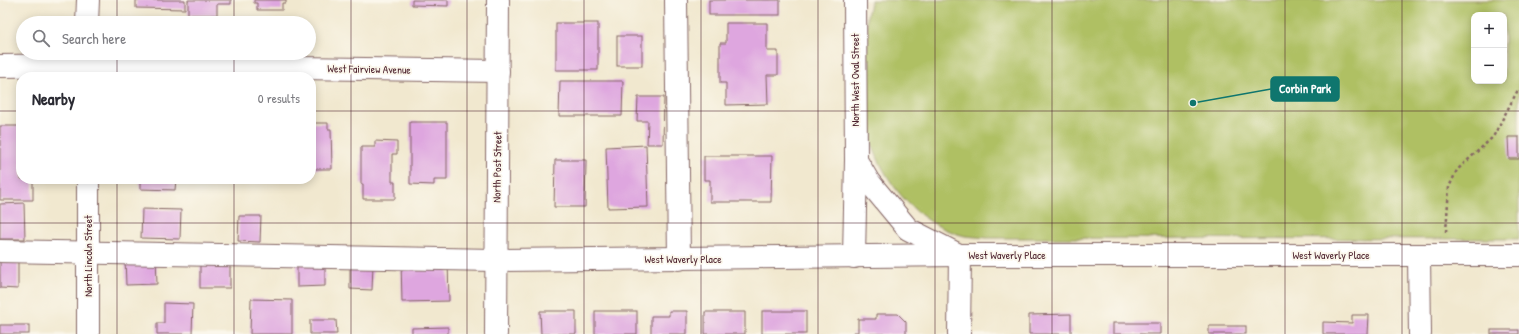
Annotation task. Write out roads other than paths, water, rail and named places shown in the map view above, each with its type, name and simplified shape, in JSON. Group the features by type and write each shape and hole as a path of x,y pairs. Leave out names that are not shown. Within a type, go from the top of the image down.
{"street":[{"path":"88,0 88,16"},
{"name":"North Post Street","path":"496,334 495,260 498,0"},
{"path":"676,0 679,259"},
{"name":"North West Oval Street","path":"854,257 856,160 855,0"},
{"name":"West Fairview Avenue","path":"0,66 87,65 498,71"},
{"name":"North West Oval Street","path":"856,160 868,182 908,229 960,255"},
{"name":"North Lincoln Street","path":"88,184 88,334"},
{"name":"West Waverly Place","path":"0,251 495,260 960,255 1519,255"},
{"path":"959,334 960,255"},
{"path":"1419,255 1420,334"}],"place":[{"name":"Corbin Park","path":"1193,103"}]}
